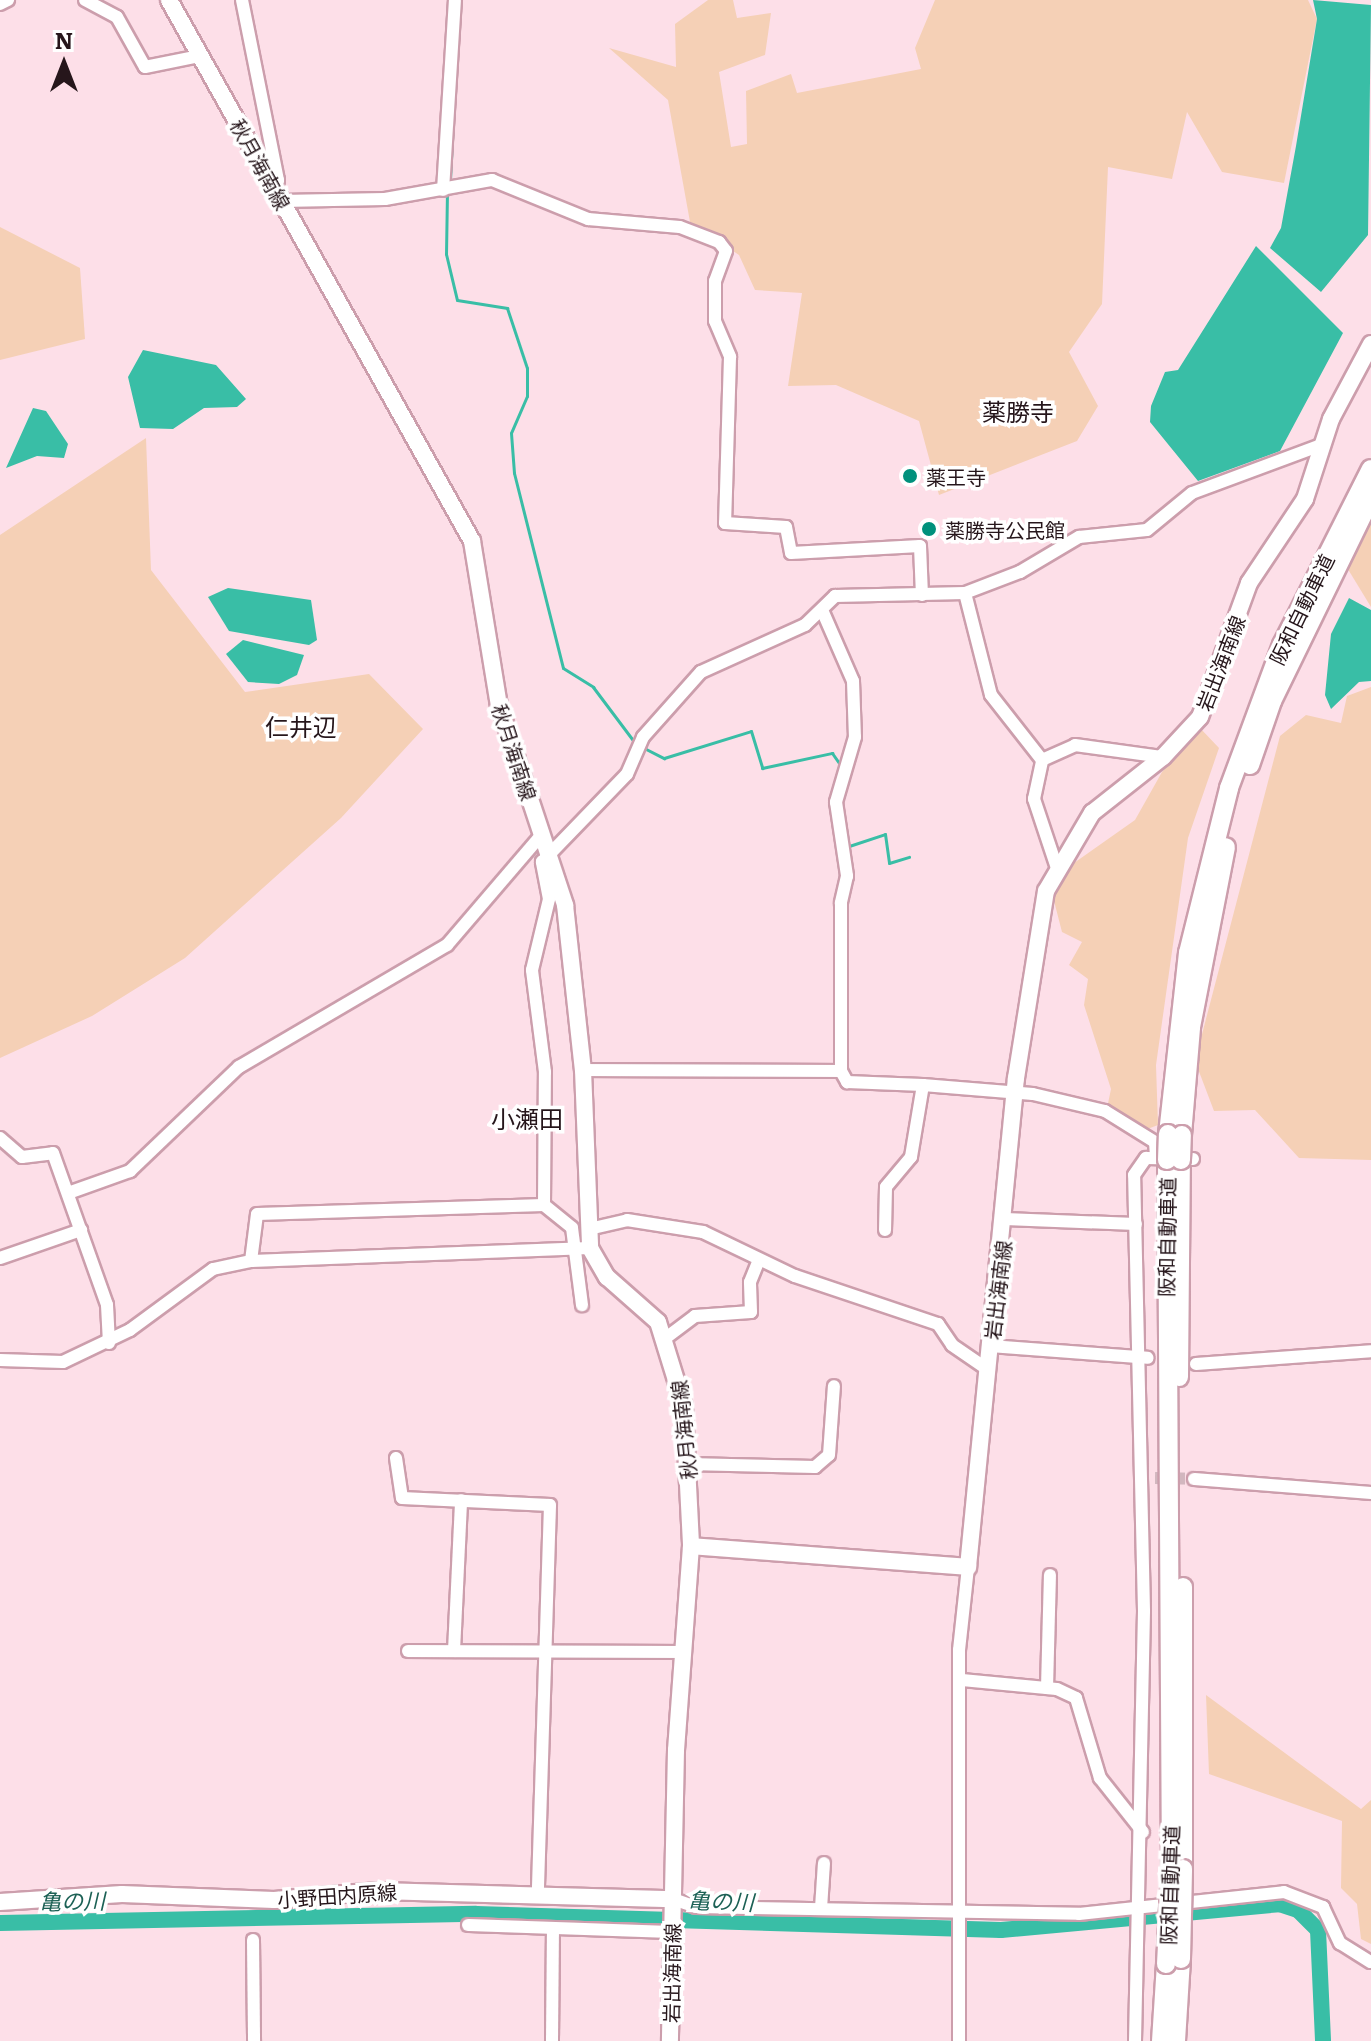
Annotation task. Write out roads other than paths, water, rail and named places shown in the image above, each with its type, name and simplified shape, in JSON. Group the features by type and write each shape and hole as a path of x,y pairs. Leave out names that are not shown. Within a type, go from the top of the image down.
{"highway":[{"name":"阪和自動車道","path":"1176,2041 1174,1159 1188,953 1229,788 1282,645 1371,469"},
{"name":"阪和自動車道","path":"1175,1134 1204,947 1240,792 1272,701 1371,498"},
{"name":"阪和自動車道","path":"1161,2041 1174,1962"}],"main road":[{"name":"秋月海南線","path":"169,0 472,541 499,705 565,905 583,1070 589,1229 582,1248 607,1277 651,1313 667,1337 684,1406 691,1546"},
{"name":"岩出海南線","path":"968,1567 1005,1219 1015,1092 1039,912 1056,865 1092,813 1163,757 1200,717 1249,583 1305,499 1324,444 1371,344"},
{"name":"岩出海南線","path":"670,2041 681,1652 691,1546"},
{"path":"691,1546 968,1567"},
{"name":"小野田内原線","path":"0,1902 136,1894 274,1900 379,1891 673,1904"}],"street":[{"path":"0,4 8,0"},
{"path":"85,0 117,17 145,67 199,56"},
{"path":"242,0 278,180 277,194 443,190 492,180 588,219 680,227 724,246 715,281 718,336 730,357 725,523 786,527 791,553 920,546 922,595"},
{"path":"443,190 455,0"},
{"path":"544,1205 545,1072 532,970 549,899 542,869 548,852 627,774 643,737 701,672 805,625 845,593 965,593 1020,572 1079,537 1147,530 1192,493 1324,444"},
{"path":"965,593 991,695 1042,760 1034,799 1056,865"},
{"path":"822,610 853,681 855,737 836,802 847,876 841,903 841,1071 847,1082 1015,1092 1112,1114 1155,1142 1174,1159"},
{"path":"1042,760 1075,745 1163,757"},
{"path":"71,1192 130,1171 239,1067 447,945 542,834"},
{"path":"583,1070 841,1071"},
{"path":"885,1230 886,1187 911,1157 923,1085"},
{"path":"0,1138 22,1157 53,1153 71,1192 107,1305 109,1343"},
{"path":"1135,2041 1143,1928 1143,1357 1136,1224 1137,1165 1174,1159"},
{"path":"251,1261 257,1214 544,1205 572,1228 582,1248 582,1305"},
{"path":"1005,1219 1136,1224"},
{"path":"589,1229 627,1220 703,1232 759,1260 938,1324 952,1345 987,1369"},
{"path":"0,1258 81,1230"},
{"path":"0,1360 63,1362 109,1343 189,1282 251,1261 582,1248"},
{"path":"667,1337 695,1316 751,1312 750,1282 759,1260"},
{"path":"990,1346 1143,1357"},
{"path":"1196,1364 1371,1351"},
{"path":"688,1464 815,1467 829,1455 834,1386"},
{"path":"396,1458 402,1498 550,1505 538,1897"},
{"path":"1141,1479 1155,1478"},
{"path":"1194,1479 1371,1493"},
{"path":"454,1651 461,1500"},
{"path":"959,2041 962,1680 968,1567"},
{"path":"1047,1688 1050,1575"},
{"path":"408,1651 544,1655 681,1652"},
{"path":"962,1680 1047,1688 1076,1698 1100,1778 1143,1832"},
{"path":"821,1908 824,1863"},
{"path":"673,1904 696,1907 1079,1914 1261,1891 1307,1897 1323,1907 1340,1943 1371,1962"},
{"path":"468,1925 672,1930"},
{"path":"552,2041 553,1928"},
{"path":"253,1940 254,2041"}],"waterway":[{"path":"450,180 453,120"},
{"path":"447,191 446,254 457,300 507,308 527,368 527,396 511,433 514,473 563,668 593,687 635,743"},
{"path":"642,747 664,758 751,731 762,768 832,753 841,766"},
{"path":"846,847 885,834 889,863 909,857"},
{"name":"亀の川","path":"0,1923 476,1914 1001,1930 1279,1904 1298,1910 1318,1930 1323,2041"}],"tunnel":[{"path":"1155,1478 1194,1479"}],"place":[{"name":"薬王寺","path":"910,476"},
{"name":"薬勝寺公民館","path":"929,529"}],"district":[{"name":"薬勝寺","path":"1018,411"},
{"name":"仁井辺","path":"301,726"},
{"name":"小瀬田","path":"527,1118"}]}
